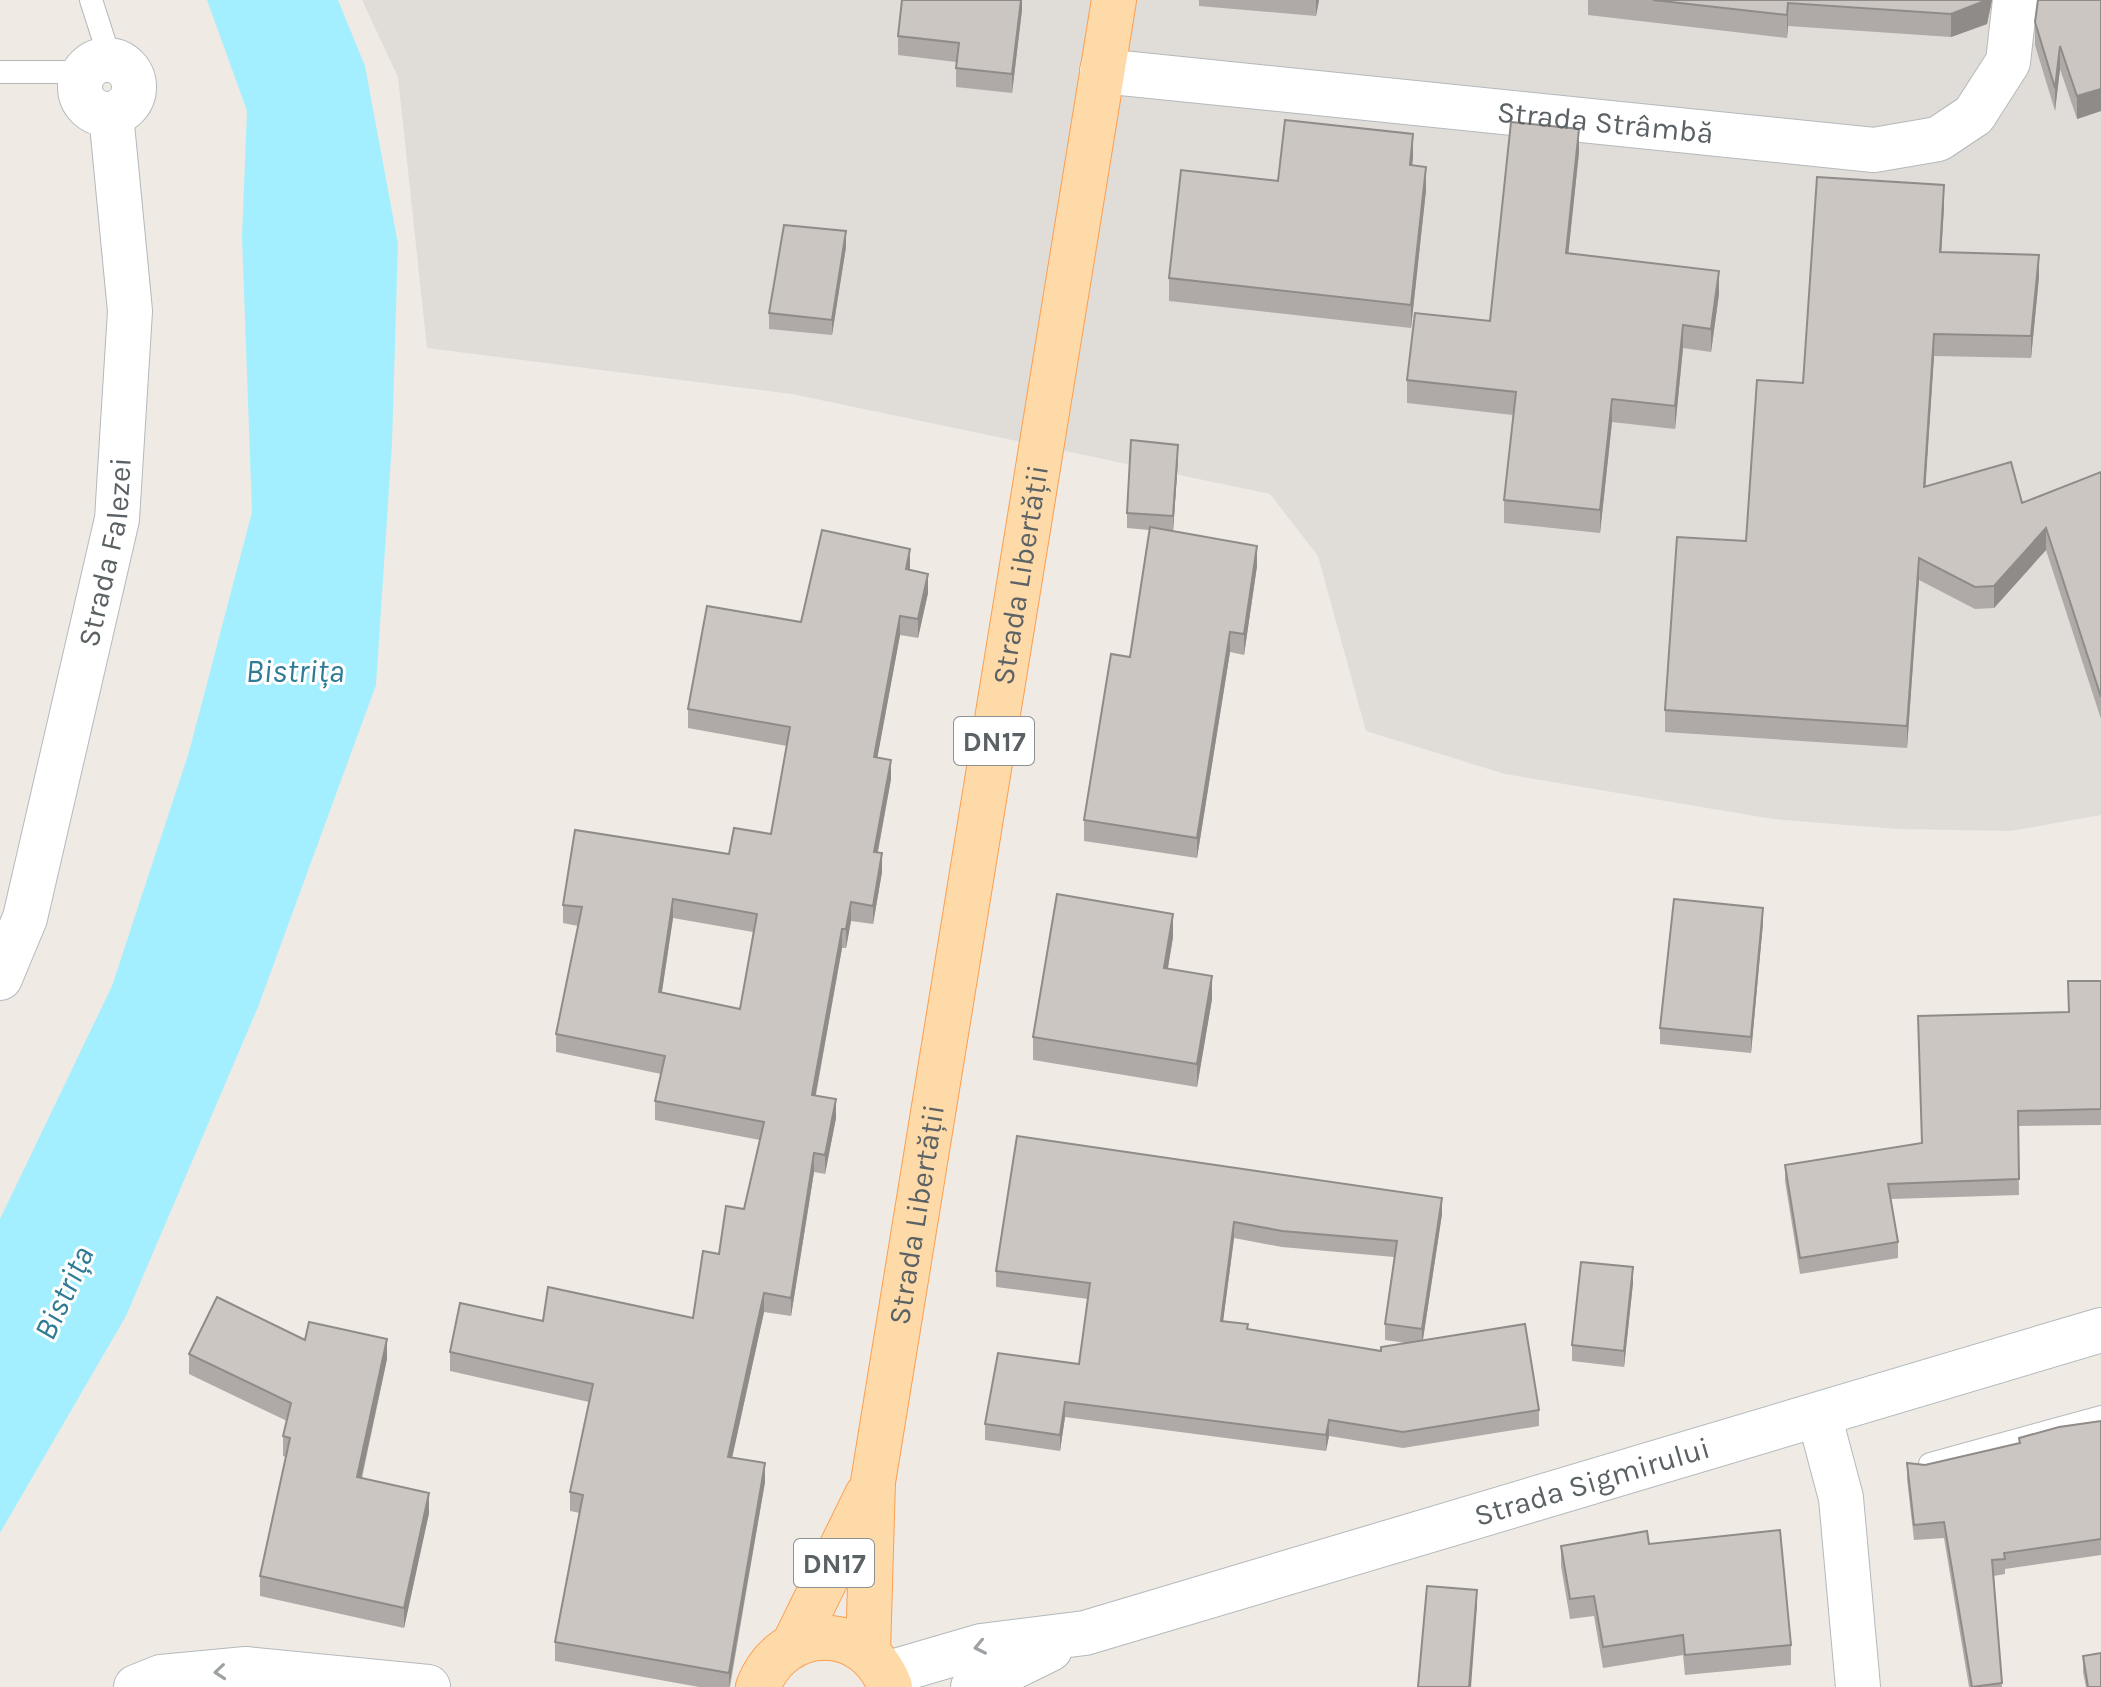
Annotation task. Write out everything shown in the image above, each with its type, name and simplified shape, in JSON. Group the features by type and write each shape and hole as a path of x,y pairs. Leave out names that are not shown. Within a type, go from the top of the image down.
{"main road":[{"name":"Strada Libertății","path":"881,1671 873,1482 1114,0"},
{"name":"Strada Libertății","path":"794,1644 873,1482"},
{"path":"758,1687 777,1655 794,1644 832,1638 851,1642 881,1671"}],"street":[{"name":"Strada Strâmbă","path":"1102,71 1874,150 1938,139 1974,115 2008,62 2015,0"},
{"name":"Strada Falezei","path":"0,978 12,916 117,519 130,311 96,83"},
{"name":"Strada Sigmirului","path":"973,1687 1085,1633 2101,1330"},
{"path":"1819,1415 1841,1498 1858,1687"},
{"name":"Strada Sigmirului","path":"881,1671 981,1646 1085,1633"},
{"path":"136,1687 161,1677 246,1669 288,1682 428,1687"}],"lane":[{"path":"8,73 96,83 91,0"},
{"path":"1921,1467 2101,1417"}],"shaded area":[{"path":"362,0 2101,0 2101,815 2011,831 1897,829 1773,819 1505,774 1366,731 1318,556 1270,494 792,394 427,348 398,77"}],"water":[{"name":"Bistrița","path":"207,0 338,0 365,66 398,244 392,443 376,685 258,1007 126,1316 0,1533 0,1219 112,986 189,752 252,512 242,237 247,111"}],"building":[{"path":"902,0 1021,0 1012,74 956,68 959,43 898,36"},
{"path":"1653,0 1987,0 1951,14 1788,3 1787,15"},
{"path":"2038,0 2101,0 2101,89 2077,96 2060,46 2055,88 2035,22"},
{"path":"1285,120 1413,134 1410,165 1426,167 1411,305 1169,278 1181,170 1278,181"},
{"path":"1511,122 1579,129 1566,253 1719,271 1711,329 1683,325 1675,406 1612,399 1600,510 1504,500 1516,392 1407,380 1415,313 1490,321"},
{"path":"1817,177 1944,185 1940,252 2039,255 2031,336 1934,334 1924,487 2011,462 2022,503 2101,472 2101,697 2046,528 1994,586 1975,587 1919,558 1907,726 1665,710 1677,537 1746,541 1757,380 1803,383"},
{"path":"784,225 846,231 832,320 769,313"},
{"path":"1131,440 1178,445 1173,516 1127,513"},
{"path":"1150,527 1257,546 1244,634 1230,632 1197,838 1084,820 1111,654 1130,657"},
{"path":"822,530 910,549 906,569 928,574 918,619 900,616 874,757 891,760 874,852 882,853 873,906 851,902 846,929 842,929 812,1095 836,1099 825,1155 814,1153 791,1298 764,1293 728,1457 765,1463 729,1673 555,1642 583,1495 570,1492 593,1384 450,1352 460,1303 543,1321 548,1287 693,1318 703,1251 719,1254 726,1206 744,1209 764,1122 655,1101 665,1056 556,1034 582,907 563,905 575,830 729,854 734,828 771,834 790,727 688,709 707,606 801,622","holes":["673,899 757,914 740,1009 659,992"]},
{"path":"1057,894 1173,914 1164,968 1212,976 1197,1064 1033,1037"},
{"path":"1674,899 1763,908 1751,1037 1660,1028"},
{"path":"2068,981 2101,981 2101,1109 2018,1111 2019,1179 1888,1184 1898,1242 1800,1258 1785,1165 1922,1143 1918,1016 2069,1012"},
{"path":"1017,1136 1442,1198 1422,1329 1385,1324 1397,1241 1282,1231 1234,1222 1221,1321 1248,1324 1247,1329 1381,1351 1381,1347 1525,1324 1539,1410 1403,1432 1329,1420 1326,1435 1065,1402 1060,1435 985,1424 998,1353 1079,1364 1090,1283 996,1271"},
{"path":"1581,1262 1633,1267 1624,1351 1572,1345"},
{"path":"217,1297 305,1340 309,1322 387,1339 357,1477 429,1493 404,1608 260,1576 290,1438 283,1436 291,1403 189,1354"},
{"path":"2101,1421 2101,1539 2004,1553 2005,1559 1992,1560 2002,1683 1972,1687 1944,1522 1914,1525 1907,1463 1925,1465 2020,1443 2019,1438 2059,1427"},
{"path":"1780,1530 1791,1645 1685,1655 1683,1635 1603,1647 1594,1596 1570,1599 1561,1546 1647,1531 1649,1544"},
{"path":"1427,1586 1477,1590 1469,1687 1418,1687"},
{"path":"2101,1653 2101,1687 2088,1687 2083,1656"}]}
